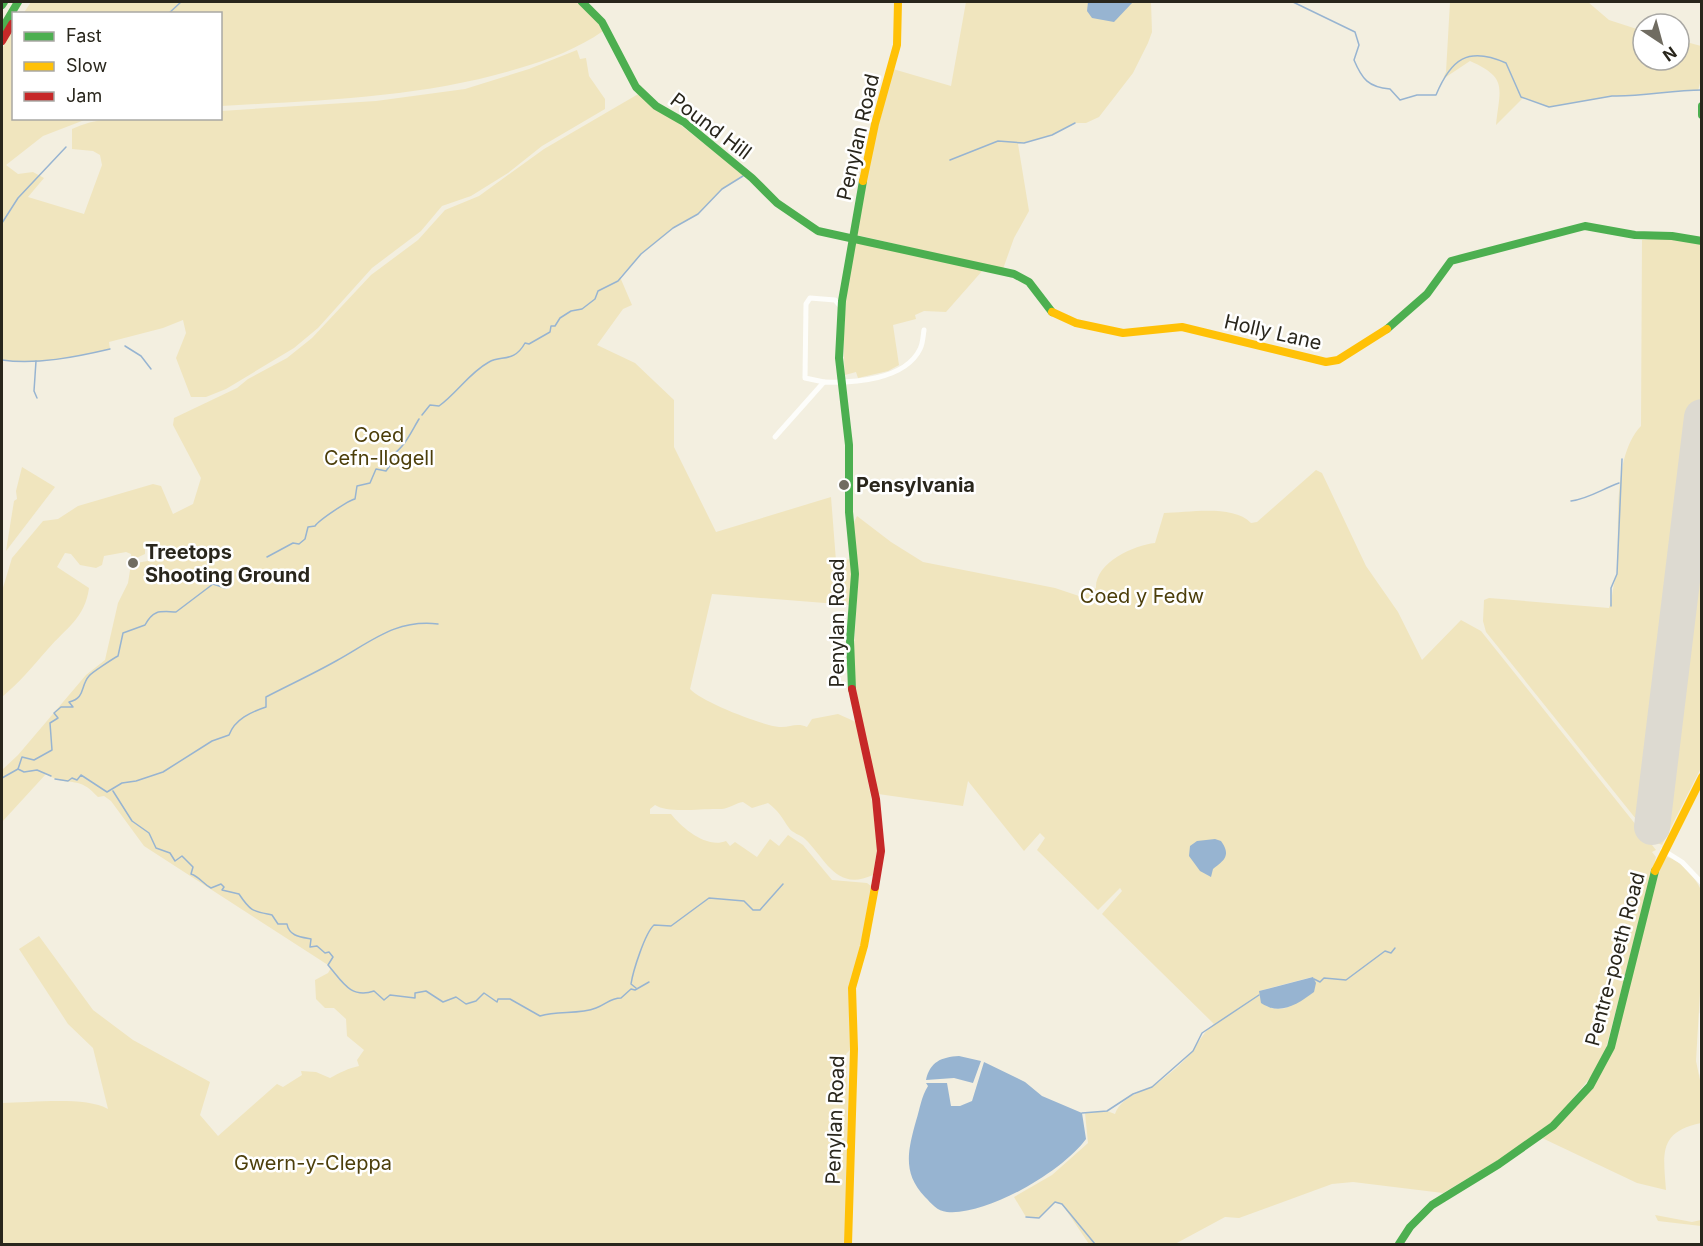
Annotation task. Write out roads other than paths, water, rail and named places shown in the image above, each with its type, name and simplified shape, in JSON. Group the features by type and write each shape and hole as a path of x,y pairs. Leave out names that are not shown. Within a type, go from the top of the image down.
{"main road":[{"name":"Pound Hill","path":"582,2 602,22 636,87 656,106 684,122 752,178 777,203 818,231 853,239"},
{"name":"Penylan Road","path":"848,1245 854,1049 852,988 864,946 881,851 876,799 851,682 850,640 855,574 849,512 849,445 839,358 842,308 870,146 897,45 898,2"},
{"path":"2,29 12,12"},
{"path":"2,41 12,25"},
{"path":"1701,106 1701,115"},
{"name":"Holly Lane","path":"853,239 1014,274 1029,282 1051,312 1076,322 1123,333 1182,327 1240,340 1264,349 1326,362 1338,360 1377,337 1427,294 1451,261 1585,226 1635,235 1672,236 1701,241"},
{"name":"Pentre-poeth Road","path":"1399,1245 1410,1227 1432,1205 1448,1193 1499,1164 1553,1126 1590,1086 1611,1047 1648,894 1663,850 1701,777"}],"street":[{"path":"842,308 835,300 810,298 806,304 805,378 842,383 897,370 920,350 924,330"},
{"path":"775,437 824,382"},
{"path":"1663,850 1682,862 1701,883"},
{"path":"1701,1014 1701,1073"}],"water":[{"path":"1088,2 1133,2 1114,22 1092,18 1087,11"},
{"path":"1215,839 1221,841 1226,854 1213,869 1211,877 1200,871 1189,856 1190,846 1197,841"},
{"path":"1313,977 1316,983 1314,992 1302,1001 1282,1008 1268,1007 1261,1003 1259,991"},
{"path":"959,1056 981,1061 973,1083 954,1078 926,1080 930,1069 937,1062"},
{"path":"984,1062 1025,1082 1042,1096 1082,1113 1086,1139 1060,1164 1023,1189 982,1207 964,1211 943,1211 937,1209 925,1197 910,1170 909,1151 922,1099 928,1086 926,1083 947,1083 951,1106 960,1106 972,1101"}],"waterway":[{"path":"170,12 181,2"},
{"path":"1293,2 1355,32 1359,45 1354,60 1360,72 1371,84 1390,89 1400,100 1417,95 1436,95 1448,72 1462,59 1471,56 1493,58 1506,63 1521,97 1549,107 1612,96 1702,90"},
{"path":"950,160 998,141 1024,143 1052,135 1075,123"},
{"path":"2,223 18,198 66,147"},
{"path":"422,415 430,405 439,406 469,377 489,362 512,356 525,343 529,344 550,332 551,326 555,326 560,318 571,311 582,309 595,299 598,291 618,281 641,254 673,228 698,214 722,189 743,176"},
{"path":"125,346 141,356 151,369"},
{"path":"2,360 42,361 110,349"},
{"path":"36,361 34,391 37,398"},
{"path":"267,557 293,543 299,544 305,539 308,527 315,526 322,519 355,499 357,486 370,483 376,469 386,471 394,460 392,455 404,443 419,419"},
{"path":"1611,606 1611,588 1617,574 1622,459"},
{"path":"1571,501 1619,483"},
{"path":"18,769 22,757 34,760 52,750 50,723 58,718 54,713 61,707 73,707 69,702 78,698 89,676 118,656 123,633 145,625 157,612 176,612 213,584 225,588 230,587 232,582"},
{"path":"55,779 77,780 81,775 107,792 122,783 163,772 212,741 229,735 239,720 266,707 266,697 396,628 423,623 438,624"},
{"path":"2,778 18,769 24,772 37,770 51,776"},
{"path":"113,791 132,821 149,833 156,848 170,853 175,861 182,856 193,867 191,874 211,888 221,884 224,887 222,890 239,894 253,910 272,915 278,924 287,924 290,931 299,937 311,939 310,947 317,946 325,953 329,952 333,957 328,965 353,991 359,993 374,991 384,1000 390,995 415,998 415,993 426,991 443,1002 456,997 466,1004 476,1001 484,993 497,1002 498,999 510,999 540,1016 596,1008 611,1000 621,998 631,989 635,990 649,982"},
{"path":"636,988 631,984 634,970 643,944 654,925 671,926 709,898 744,901 753,910 760,910 783,884"},
{"path":"1314,979 1320,982 1324,978 1346,980 1385,951 1391,953 1395,948"},
{"path":"1082,1113 1107,1111 1133,1094 1152,1087 1193,1051 1202,1033 1259,995"},
{"path":"1026,1217 1039,1218 1055,1202 1062,1204 1095,1244"}],"place":[{"name":"Pensylvania","path":"844,485"},
{"name":"Treetops Shooting Ground","path":"133,563"}],"park label":[{"name":"Coed Cefn-llogell","path":"379,446"},
{"name":"Coed y Fedw","path":"1142,596"},
{"name":"Gwern-y-Cleppa","path":"313,1163"}]}
